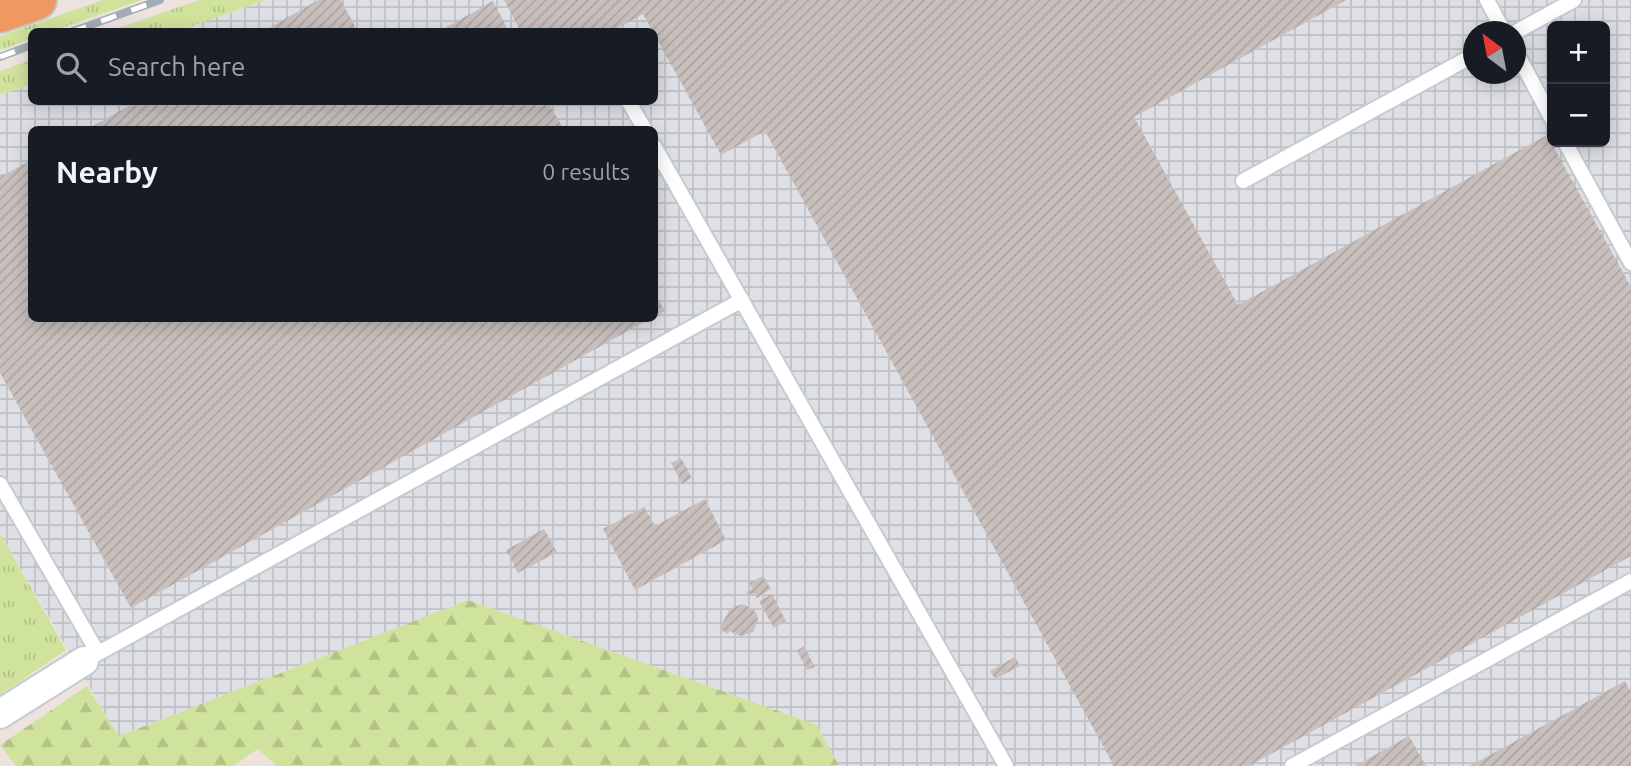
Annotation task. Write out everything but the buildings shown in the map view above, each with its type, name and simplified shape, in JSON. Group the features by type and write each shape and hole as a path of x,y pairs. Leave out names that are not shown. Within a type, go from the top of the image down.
{"main road":[{"path":"0,13 37,0"}],"street":[{"path":"0,714 91,657"}],"lane":[{"path":"1487,0 1498,21"},
{"path":"1526,26 1574,0"},
{"path":"1243,181 1463,61"},
{"path":"1526,71 1547,110"},
{"path":"631,105 643,126"},
{"path":"1568,147 1631,263"},
{"path":"658,153 1006,766"},
{"path":"0,484 91,657 743,300"},
{"path":"1292,766 1631,582"}],"shaded area":[{"path":"266,0 1631,0 1631,766 839,766 816,725 468,600 118,736 0,533 0,95 28,85 28,105 658,105 658,28 187,28"}],"green space":[{"path":"103,0 142,0 61,28 28,28 28,40 0,50 0,36"},
{"path":"199,0 266,0 187,28 119,28"},
{"path":"28,61 28,85 0,95 0,71"},
{"path":"0,533 66,650 0,695"},
{"path":"468,600 817,725 839,766 277,766 258,749 233,766 16,766 0,745 87,686 119,736"}],"railway":[{"path":"82,28 160,0"},
{"path":"0,57 28,46"}]}
